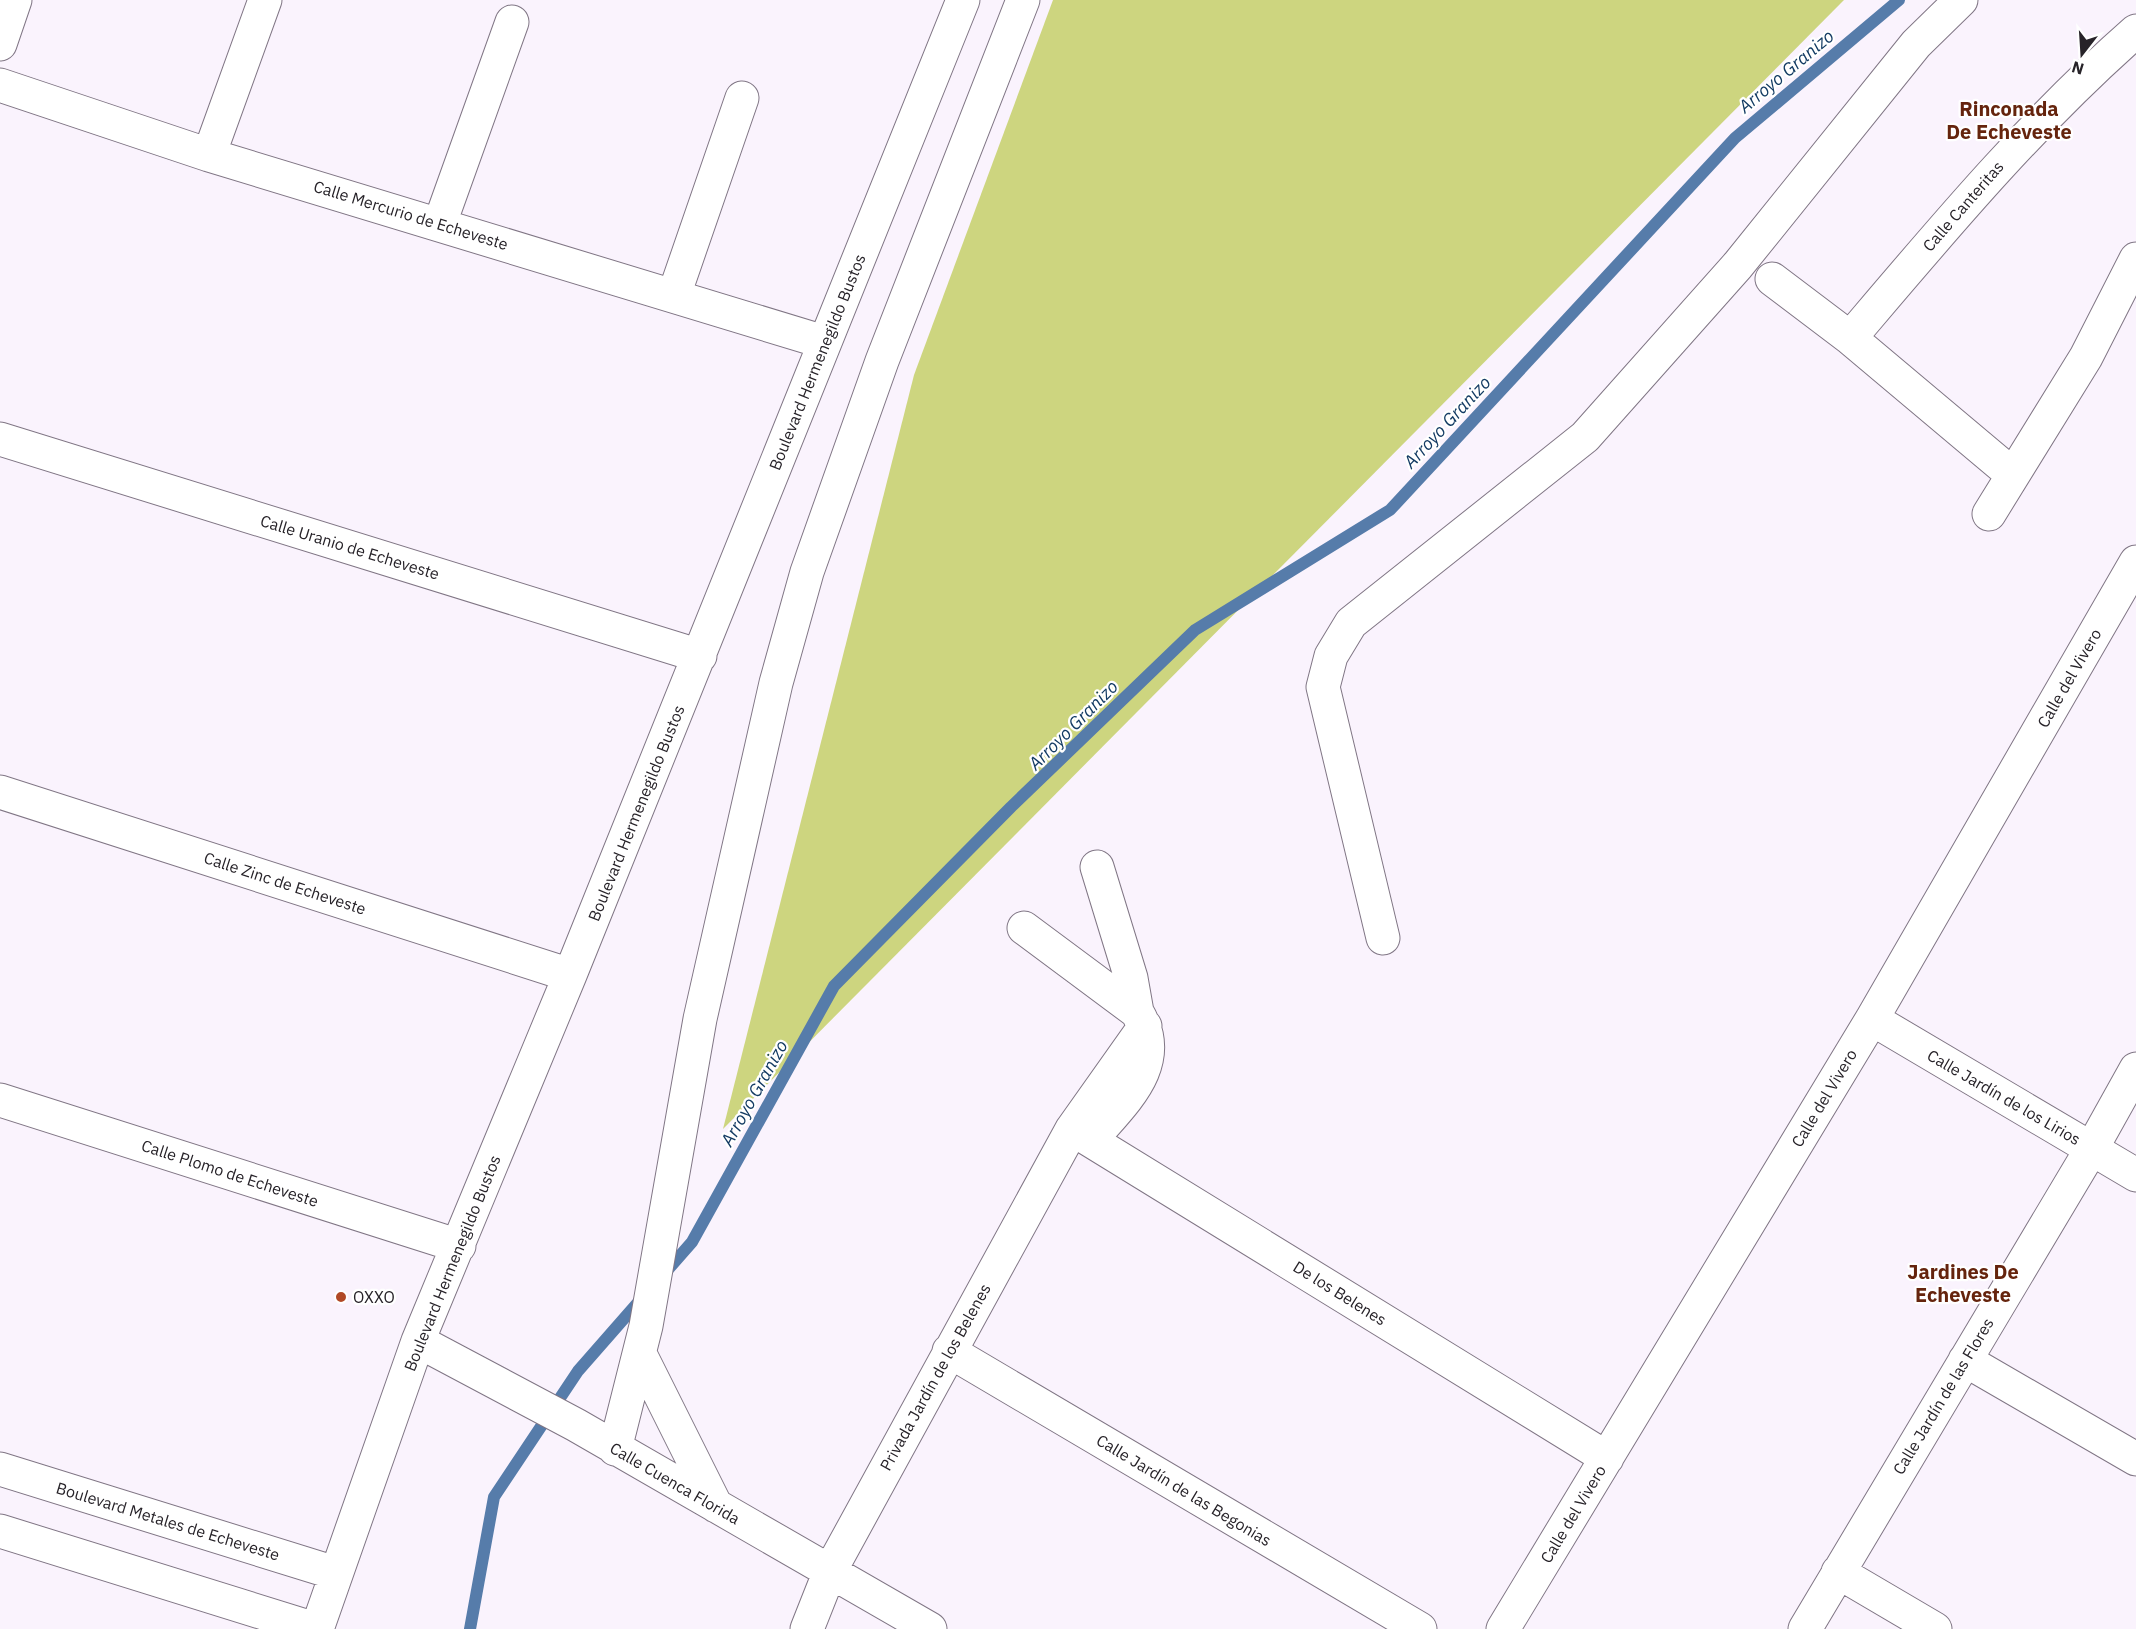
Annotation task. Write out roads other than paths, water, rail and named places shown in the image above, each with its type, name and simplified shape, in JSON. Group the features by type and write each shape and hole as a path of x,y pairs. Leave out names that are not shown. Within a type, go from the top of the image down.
{"street":[{"path":"0,44 15,0"},
{"path":"209,154 265,0"},
{"name":"Boulevard Hermenegildo Bustos","path":"316,1629 418,1341 700,656 963,0"},
{"path":"615,1449 643,1340 700,1019 752,782 807,572 882,361 1023,0"},
{"path":"1383,938 1323,687 1331,656 1351,623 1585,437 1738,265 1916,44 1961,0"},
{"path":"440,223 512,22"},
{"name":"Calle Canteritas","path":"1850,338 1963,204 2023,139 2136,31"},
{"name":"Calle Mercurio de Echeveste","path":"0,85 209,154 824,342"},
{"path":"674,295 742,98"},
{"path":"1989,514 2086,357 2136,259"},
{"path":"1772,279 1850,338 2013,475"},
{"name":"Calle Uranio de Echeveste","path":"0,439 700,656"},
{"name":"Calle del Vivero","path":"1503,1629 1872,1019 2136,562"},
{"name":"Calle Zinc de Echeveste","path":"0,792 570,975"},
{"path":"1097,867 1141,1019"},
{"path":"1024,928 1141,1019"},
{"name":"Privada Jardín de los Belenes","path":"807,1629 830,1571 949,1351 1082,1134 1141,1019"},
{"name":"Calle Jardín de los Lirios","path":"1872,1019 2136,1175"},
{"name":"Calle Jardín de las Flores","path":"1805,1629 2092,1148 2136,1069"},
{"name":"Calle Plomo de Echeveste","path":"0,1100 459,1246"},
{"name":"De los Belenes","path":"1082,1134 1607,1458"},
{"path":"643,1340 716,1506"},
{"name":"Calle Cuenca Florida","path":"418,1341 576,1425 930,1629"},
{"name":"Calle Jardín de las Begonias","path":"949,1351 1420,1629"},
{"path":"1965,1360 2136,1459"},
{"name":"Boulevard Metales de Echeveste","path":"0,1469 335,1573"},
{"path":"0,1531 316,1629"},
{"path":"1838,1572 1935,1629"}],"waterway":[{"name":"Arroyo Granizo","path":"664,1274 692,1242 834,986 1011,807 1195,630 1390,510 1735,138 1899,0"},
{"name":"Arroyo Granizo","path":"470,1629 494,1497 578,1371 642,1298"}],"place":[{"name":"OXXO","path":"341,1297"}],"district":[{"name":"Rinconada De Echeveste","path":"2009,120"},
{"name":"Jardines De Echeveste","path":"1963,1282"}]}
